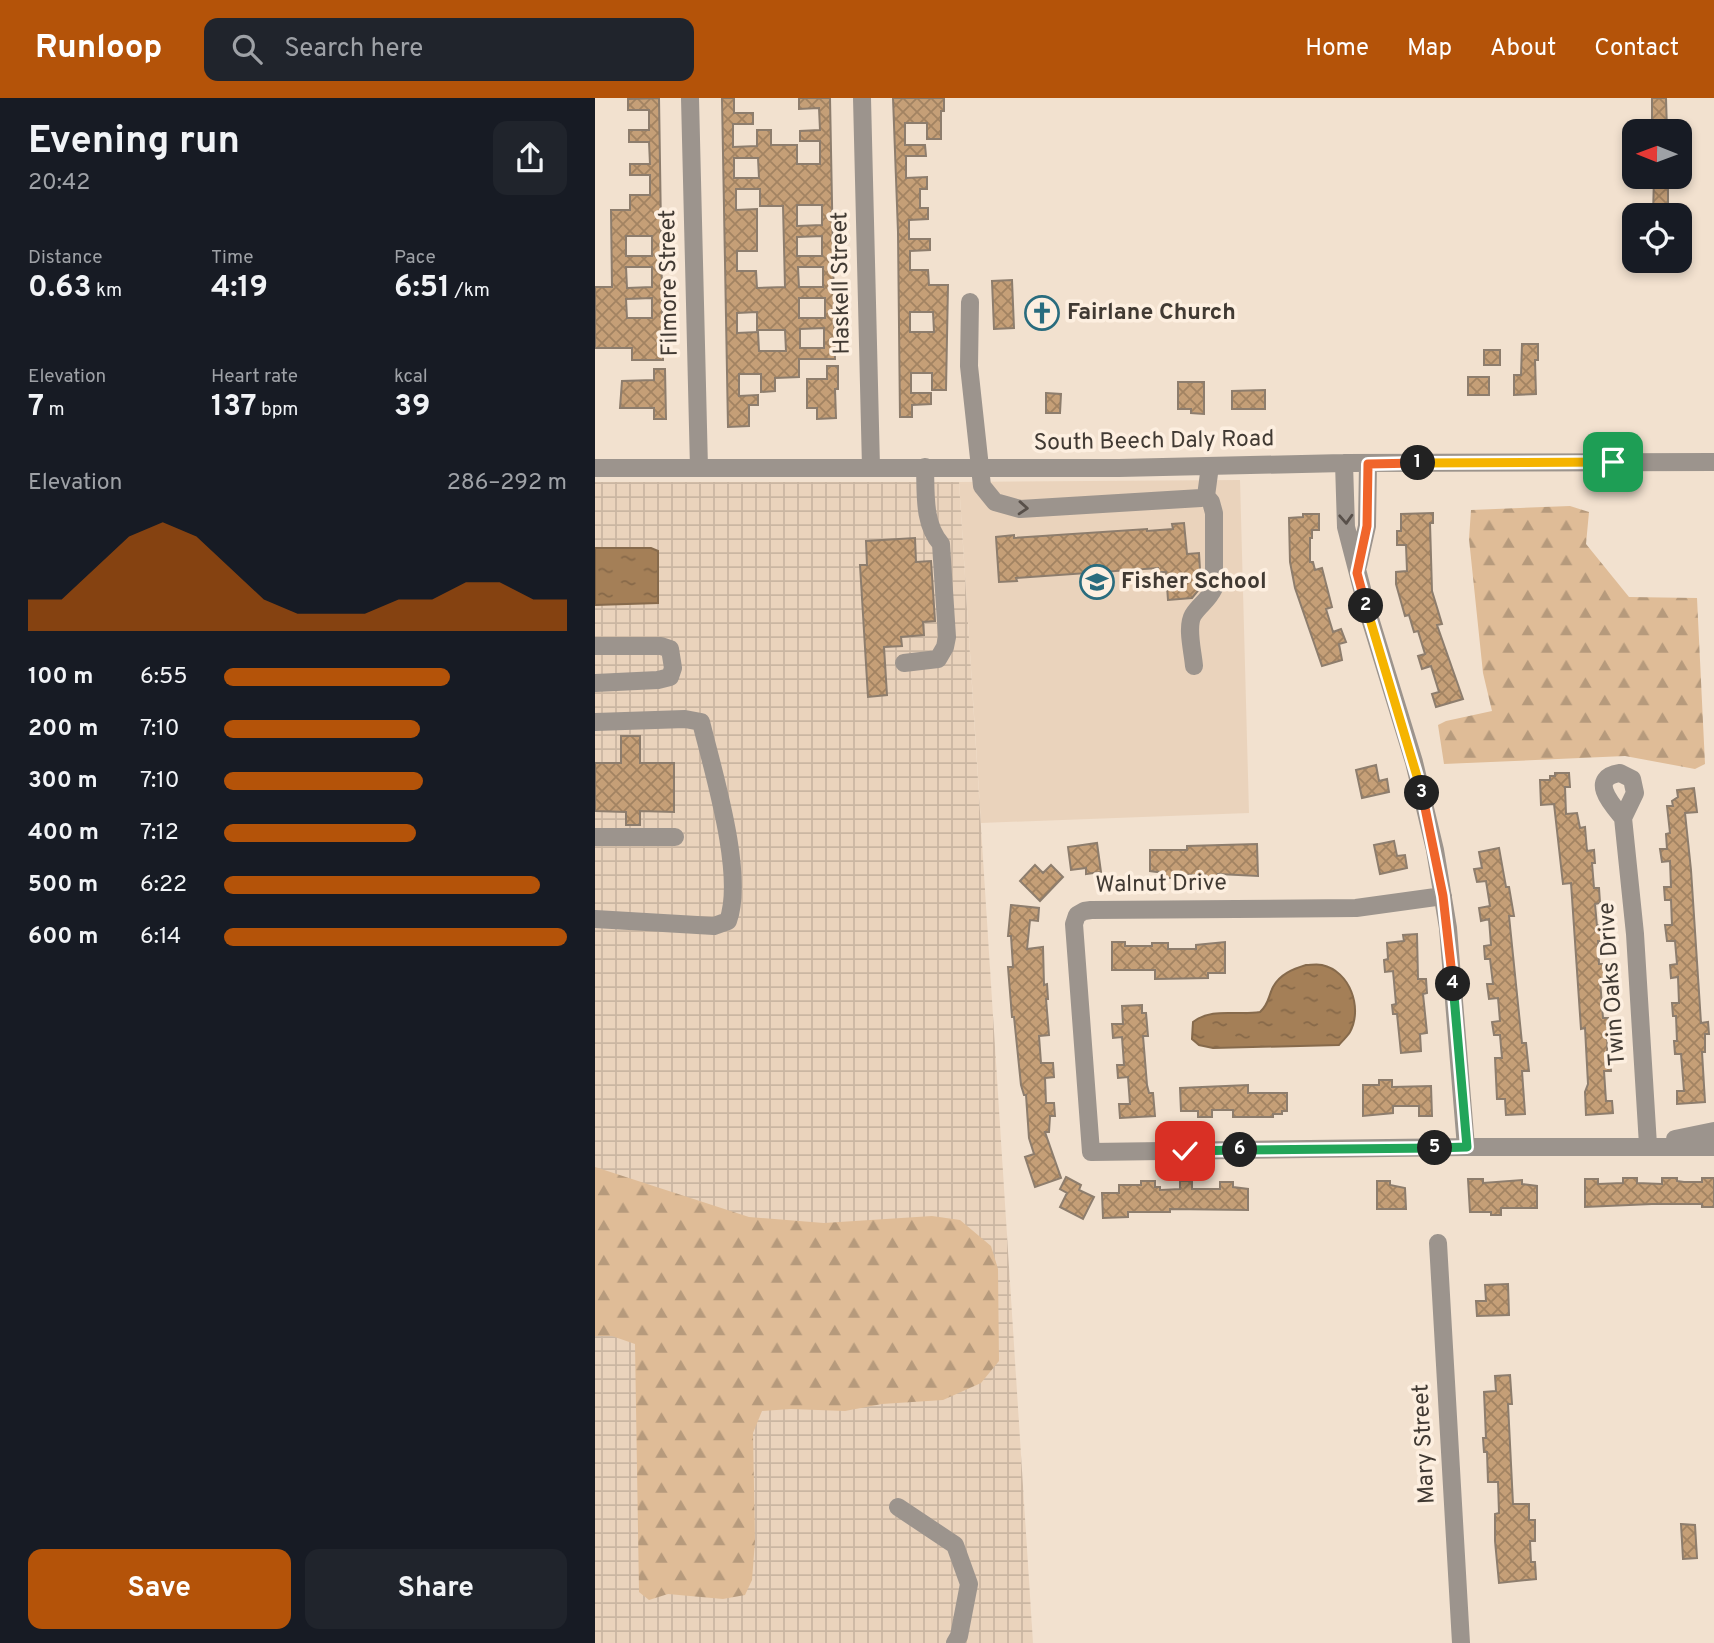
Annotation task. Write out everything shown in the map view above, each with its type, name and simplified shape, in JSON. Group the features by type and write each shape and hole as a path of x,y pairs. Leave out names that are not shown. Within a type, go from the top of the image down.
{"street":[{"name":"Filmore Street","path":"690,98 699,468"},
{"name":"Haskell Street","path":"862,98 871,467"},
{"path":"970,302 969,366 979,468 982,486 995,502 1020,509 1184,500 1206,496"},
{"name":"South Beech Daly Road","path":"595,468 1210,467 1344,463 1714,462"},
{"path":"1344,463 1346,527 1357,573 1414,762 1443,896 1467,1147 1714,1147"},
{"path":"1357,573 1367,526 1368,464"},
{"path":"904,663 938,659 945,647 947,636 941,544 934,537 927,512 925,467"},
{"path":"1194,666 1192,616 1209,598 1214,588 1214,513 1206,496 1210,467"},
{"path":"595,646 661,646 670,649 673,668 670,677 658,680 595,683"},
{"path":"595,722 685,719 701,722 723,807 733,876 733,907 728,921 714,926 595,919"},
{"name":"Twin Oaks Drive","path":"1623,818 1635,934 1648,1146"},
{"path":"595,837 675,836"},
{"name":"Walnut Drive","path":"1443,896 1356,908 1084,911 1077,915 1074,923 1091,1152 1467,1147"},
{"path":"1648,1146 1714,1131"},
{"name":"Mary Street","path":"1438,1243 1461,1643"},
{"path":"898,1507 955,1545 969,1584 959,1636 955,1643"}],"shaded area":[{"path":"1240,480 1249,813 981,823 959,482"},
{"path":"595,482 959,482 1033,1643 595,1643"}],"green space":[{"path":"1570,506 1589,512 1586,544 1629,597 1697,598 1705,764 1695,769 1625,756 1444,764 1438,725 1492,711 1483,673 1469,539 1471,510"},
{"path":"595,1167 749,1217 824,1223 932,1216 960,1220 991,1246 998,1269 999,1361 981,1383 943,1400 882,1404 845,1411 762,1411 753,1433 755,1541 752,1580 745,1595 723,1599 668,1594 649,1600 639,1592 635,1344 612,1336 595,1336"}],"water":[{"path":"595,548 651,548 658,551 658,603 595,605"},
{"path":"1306,965 1320,965 1332,969 1347,983 1351,992 1354,1022 1350,1032 1339,1045 1213,1048 1199,1045 1192,1039 1193,1022 1200,1017 1216,1013 1260,1012 1279,979"}],"building":[{"path":"659,98 663,360 632,360 632,348 595,348 595,287 612,287 611,210 630,210 630,195 650,195 650,175 630,175 630,164 650,164 649,142 629,142 629,130 649,130 649,110 628,110 628,99","holes":["626,236 652,236 652,256 626,256","626,267 652,267 652,287 627,288","652,298 652,318 627,318 626,299"]},
{"path":"722,98 734,98 734,113 753,113 753,124 733,124 733,147 757,146 757,130 771,130 771,145 797,145 797,164 820,164 820,141 800,141 800,131 820,130 819,108 799,109 799,98 830,98 835,359 799,359 799,377 775,378 775,391 761,392 761,374 739,374 739,396 758,395 758,405 749,405 749,426 728,427","holes":["734,158 758,158 759,178 734,178","736,189 760,189 760,206 783,206 785,287 757,288 756,271 737,271 737,251 757,251 757,209 736,210","797,205 822,205 822,225 797,226","822,236 822,256 797,256 797,237","798,267 823,267 823,287 799,287","799,298 825,298 825,318 799,318","757,312 757,330 785,330 786,351 759,351 758,332 737,333 737,313","824,328 824,348 800,348 800,329"]},
{"path":"893,98 944,98 941,139 927,139 927,123 905,123 905,145 925,145 926,156 906,156 906,178 927,177 927,189 920,189 920,208 928,208 928,219 909,220 909,239 930,239 930,250 910,251 910,270 928,270 929,285 948,285 946,390 932,390 932,373 911,373 911,393 931,393 931,404 912,405 912,417 900,417","holes":["910,312 933,312 934,332 910,332"]},
{"path":"1652,98 1666,98 1667,119 1652,119"},
{"path":"1654,189 1668,189 1668,203 1653,203"},
{"path":"1012,280 1014,328 994,329 992,281"},
{"path":"1522,344 1538,344 1538,360 1535,360 1536,394 1514,395 1514,375 1521,375"},
{"path":"1484,350 1500,350 1500,365 1484,365"},
{"path":"827,366 838,366 838,389 835,389 836,418 817,419 817,408 807,408 807,379 827,379"},
{"path":"654,369 665,369 666,419 654,419 654,408 620,408 622,381 654,380"},
{"path":"1468,377 1489,377 1489,395 1468,395"},
{"path":"1178,382 1204,382 1204,414 1191,413 1191,409 1178,409"},
{"path":"1265,390 1265,409 1232,409 1232,391"},
{"path":"1046,393 1061,394 1060,413 1046,413"},
{"path":"1433,513 1433,523 1430,523 1432,591 1442,624 1437,625 1463,699 1436,707 1432,694 1439,692 1431,666 1422,669 1418,656 1425,654 1418,631 1414,632 1409,615 1405,616 1396,584 1396,572 1407,571 1406,545 1397,545 1397,531 1401,531 1401,514"},
{"path":"1303,514 1319,514 1319,530 1312,530 1310,538 1310,562 1313,562 1315,570 1322,568 1332,607 1326,609 1333,632 1341,629 1346,642 1339,644 1342,660 1322,666 1295,588 1290,562 1289,518 1303,517"},
{"path":"1184,523 1187,554 1199,553 1201,587 1192,598 1168,600 1166,572 1158,572 1158,568 1016,578 1017,581 999,582 996,537 1147,531 1173,529 1172,524"},
{"path":"915,538 916,562 931,561 935,621 923,622 924,635 901,637 902,646 884,647 887,695 868,697 860,565 867,565 866,541"},
{"path":"621,736 640,736 640,763 674,763 674,812 640,811 640,825 626,825 626,812 595,811 595,763 621,763"},
{"path":"1376,765 1379,781 1387,779 1389,792 1362,798 1356,770"},
{"path":"1555,773 1569,773 1570,787 1565,787 1566,814 1577,813 1580,828 1585,827 1587,851 1594,850 1594,888 1599,888 1600,903 1595,904 1597,926 1601,925 1602,941 1598,941 1599,964 1604,964 1605,979 1600,980 1603,1018 1608,1018 1607,1057 1610,1057 1611,1071 1604,1071 1606,1101 1612,1101 1613,1113 1586,1115 1585,1092 1588,1084 1585,1028 1581,1029 1571,883 1563,884 1554,804 1541,805 1540,780 1550,780 1550,776 1555,776"},
{"path":"1694,788 1697,812 1685,813 1701,1023 1708,1022 1709,1034 1705,1034 1705,1052 1702,1052 1705,1102 1677,1104 1677,1091 1684,1091 1681,1054 1675,1054 1676,1016 1673,1016 1672,1003 1679,1003 1678,977 1671,978 1670,965 1677,964 1675,941 1667,941 1665,925 1672,925 1671,900 1665,900 1664,887 1671,887 1670,861 1662,862 1660,849 1667,849 1666,834 1670,833 1667,806 1673,806 1672,801 1678,797 1677,790"},
{"path":"1394,841 1397,856 1405,855 1407,868 1380,874 1374,845"},
{"path":"1097,843 1101,872 1086,874 1086,868 1071,870 1068,847"},
{"path":"1257,844 1258,876 1218,874 1218,878 1179,875 1179,878 1165,878 1165,873 1150,871 1150,850"},
{"path":"1499,848 1514,916 1509,916 1522,1043 1526,1043 1529,1071 1522,1071 1525,1114 1506,1115 1505,1099 1497,1099 1495,1058 1502,1058 1500,1035 1494,1035 1492,1022 1500,1021 1498,998 1489,999 1487,984 1493,984 1490,959 1485,959 1484,946 1491,945 1489,919 1481,921 1479,908 1490,906 1486,881 1477,882 1474,869 1482,868 1479,852"},
{"path":"1035,865 1043,873 1051,865 1063,877 1040,901 1020,881"},
{"path":"1011,905 1039,908 1038,921 1030,920 1027,949 1043,947 1044,985 1047,984 1049,1035 1039,1036 1041,1063 1053,1063 1054,1077 1045,1078 1046,1103 1054,1103 1055,1116 1050,1116 1049,1132 1045,1132 1061,1178 1035,1187 1025,1157 1034,1154 1029,1138 1026,1095 1021,1085 1012,1017 1008,967 1013,967 1011,936 1008,936"},
{"path":"1417,934 1418,979 1426,979 1427,993 1423,994 1427,1033 1420,1034 1421,1051 1401,1053 1397,1014 1393,1014 1392,1005 1396,1004 1393,971 1385,972 1384,960 1388,959 1387,943 1404,941 1403,935"},
{"path":"1112,942 1125,942 1125,946 1168,943 1168,949 1196,949 1196,945 1225,942 1225,973 1208,973 1208,978 1155,979 1155,970 1112,970"},
{"path":"1142,1005 1142,1013 1146,1013 1148,1036 1143,1036 1147,1085 1149,1093 1153,1093 1155,1116 1120,1118 1119,1104 1130,1104 1128,1077 1118,1078 1117,1065 1124,1065 1122,1037 1113,1038 1112,1024 1123,1024 1122,1006"},
{"path":"1379,1080 1392,1080 1392,1087 1431,1086 1432,1116 1419,1116 1419,1106 1393,1106 1393,1113 1363,1116 1363,1085 1379,1085"},
{"path":"1248,1085 1248,1093 1287,1093 1287,1111 1273,1114 1273,1117 1233,1117 1233,1110 1212,1110 1212,1117 1198,1117 1198,1111 1181,1111 1180,1088"},
{"path":"1066,1177 1081,1185 1079,1190 1094,1197 1083,1219 1060,1207 1067,1193 1060,1189"},
{"path":"1623,1178 1637,1178 1637,1183 1662,1184 1662,1178 1702,1182 1702,1178 1714,1178 1714,1207 1702,1207 1702,1204 1652,1204 1585,1207 1585,1179 1598,1179 1598,1184 1623,1183"},
{"path":"1468,1179 1483,1179 1483,1183 1522,1180 1522,1184 1537,1186 1537,1208 1501,1208 1501,1215 1470,1212"},
{"path":"1141,1181 1155,1181 1155,1187 1160,1187 1160,1190 1180,1189 1180,1181 1192,1181 1192,1189 1220,1189 1220,1182 1233,1182 1233,1187 1248,1189 1248,1210 1170,1209 1170,1212 1128,1212 1128,1217 1103,1218 1102,1193 1119,1193 1119,1185 1141,1185"},
{"path":"1377,1181 1390,1181 1390,1185 1405,1188 1406,1209 1377,1209"},
{"path":"1508,1284 1509,1315 1477,1316 1476,1301 1486,1301 1485,1285"},
{"path":"1510,1375 1512,1404 1508,1404 1513,1504 1529,1504 1529,1520 1535,1520 1535,1541 1530,1541 1531,1562 1535,1562 1536,1579 1499,1583 1495,1541 1495,1514 1499,1513 1498,1482 1488,1482 1487,1452 1484,1452 1483,1438 1486,1438 1484,1392 1496,1391 1495,1376"},
{"path":"1681,1524 1695,1525 1697,1558 1683,1559"}],"place":[{"name":"Fairlane Church","path":"1042,313"},
{"name":"Fisher School","path":"1097,582"}],"route":[{"path":"1185,1151 1467,1147 1448,928 1435,850 1414,762 1357,573 1367,526 1368,464 1613,462"}]}
